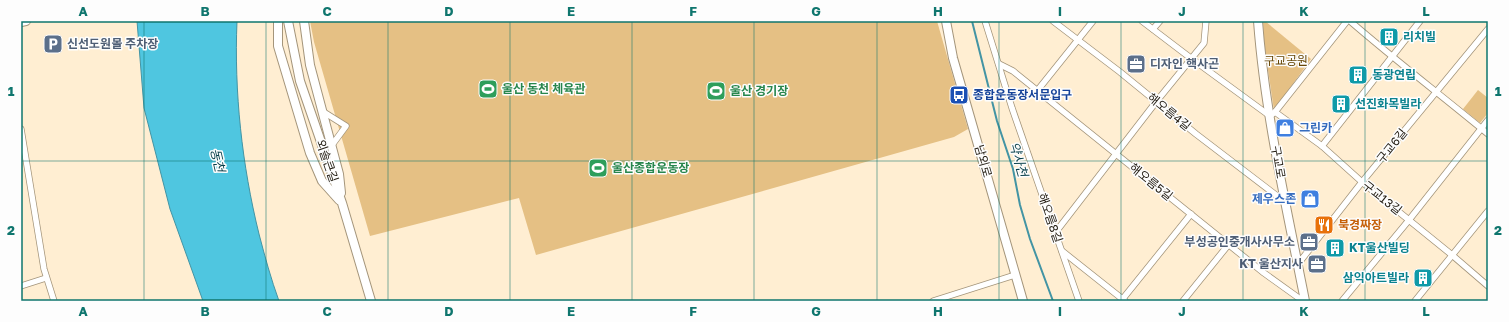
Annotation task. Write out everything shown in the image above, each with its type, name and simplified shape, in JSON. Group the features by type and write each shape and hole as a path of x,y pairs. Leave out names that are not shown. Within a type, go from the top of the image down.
{"main road":[{"path":"21,22 26,21"},
{"path":"278,21 278,46 310,153 322,181 342,203"},
{"name":"외솔큰길","path":"288,21 300,81 342,203 371,301"},
{"path":"304,21 310,65 339,174 342,203"},
{"name":"남외로","path":"946,21 953,58 1023,301"},
{"name":"구교로","path":"1258,21 1285,202 1304,301"}],"street":[{"name":"해오름8길","path":"985,21 1078,301"},
{"name":"해오름4길","path":"1053,21 1285,202"},
{"path":"1037,91 1093,21"},
{"name":"구교13길","path":"1142,21 1191,58 1322,146 1362,182 1488,286"},
{"path":"1153,29 1160,21"},
{"path":"1055,233 1156,102 1204,43 1206,21"},
{"path":"1273,114 1346,21"},
{"path":"1350,21 1488,134"},
{"path":"1322,146 1391,56 1420,21"},
{"name":"구교6길","path":"1298,264 1362,182 1488,29"},
{"name":"해오름5길","path":"999,64 1013,71 1191,214 1304,301"},
{"path":"322,110 346,126 332,145"},
{"path":"1342,301 1409,220 1488,120"},
{"path":"21,129 46,278 54,301"},
{"path":"1415,301 1488,211"},
{"path":"1061,251 1123,300 1191,214"},
{"path":"1183,301 1229,244"},
{"path":"933,301 1015,275"},
{"path":"21,286 46,278"}],"green space":[{"name":"울산종합운동장","path":"310,21 937,21 968,129 954,137 536,255 519,198 370,236 314,42"},
{"name":"구교공원","path":"1263,21 1265,21 1311,59 1274,110 1264,43"},
{"path":"1478,90 1488,98 1488,113 1480,123 1463,109"}],"water":[{"name":"동천","path":"137,21 237,21 236,48 238,101 240,128 248,182 259,234 279,301 203,301 170,209 144,108"}],"waterway":[{"name":"약사천","path":"972,21 997,121 1013,169 1020,205 1030,239 1053,301"}],"place":[{"name":"리치빌","path":"1389,37"},
{"name":"신선도원몰 주차장","path":"53,44"},
{"name":"디자인 핵사곤","path":"1136,64"},
{"name":"동광연립","path":"1358,75"},
{"name":"울산 동천 체육관","path":"488,89"},
{"name":"울산 경기장","path":"716,91"},
{"name":"종합운동장서문입구","path":"959,95"},
{"name":"선진화목빌라","path":"1341,104"},
{"name":"그린카","path":"1285,128"},
{"name":"울산종합운동장","path":"598,168"},
{"name":"제우스존","path":"1310,199"},
{"name":"북경짜장","path":"1324,225"},
{"name":"부성공인중개사사무소","path":"1309,242"},
{"name":"KT울산빌딩","path":"1335,248"},
{"name":"KT 울산지사","path":"1317,264"},
{"name":"삼익아트빌라","path":"1423,278"}]}
